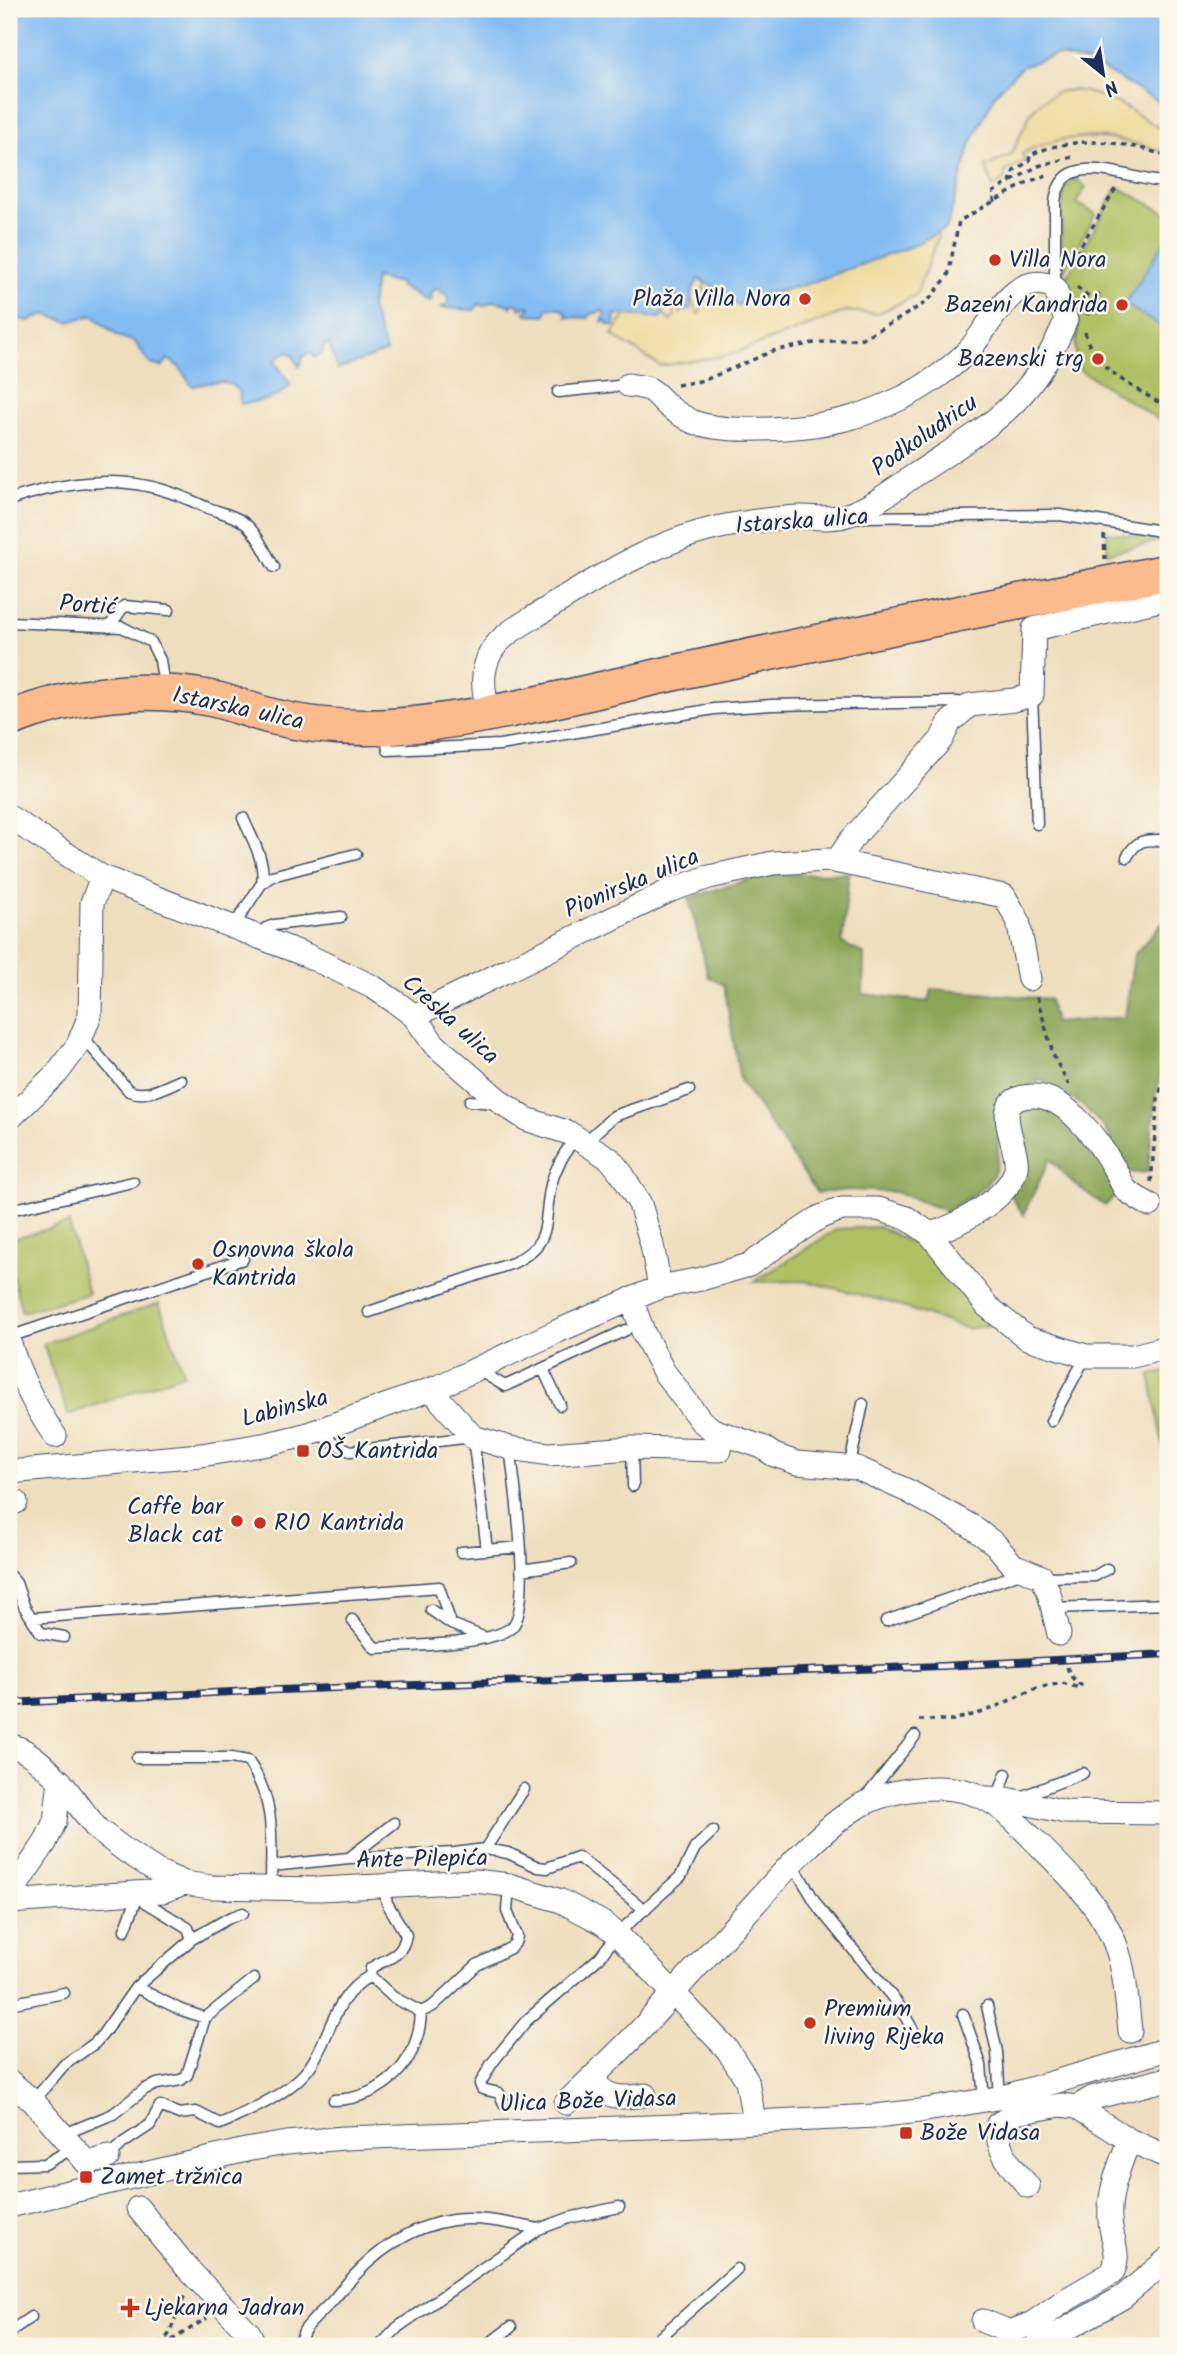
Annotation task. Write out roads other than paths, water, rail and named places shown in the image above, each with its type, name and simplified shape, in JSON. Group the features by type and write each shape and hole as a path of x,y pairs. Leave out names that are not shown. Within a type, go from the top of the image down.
{"main road":[{"name":"Istarska ulica","path":"9,719 56,704 119,693 164,693 213,699 272,716 318,725 386,727 489,714 730,661 1168,572"}],"street":[{"name":"Podkoludricu","path":"628,385 651,389 671,409 692,421 710,426 739,429 791,427 850,418 906,396 938,374 968,350 1000,307 1018,290 1031,284 1046,283 1055,288 1066,320 1053,351 1026,392 989,427 869,506 844,517"},
{"name":"Istarska ulica","path":"489,714 483,680 485,667 495,647 522,625 617,567 681,538 730,525 792,517 844,517"},
{"path":"837,861 851,840 940,740 950,722 970,705 1032,695 1034,629 1168,598"},
{"name":"Creska ulica","path":"9,817 102,877 130,890 259,937 373,987 414,1016 434,1044 502,1103 526,1119 580,1139 610,1159 636,1195 651,1238 660,1287"},
{"name":"Pionirska ulica","path":"414,1016 671,890 709,877 772,863 837,861 1004,896 1018,920 1029,979"},
{"path":"9,1119 57,1073 82,1036 90,1015 92,903 102,877"},
{"path":"1150,1205 1125,1189 1100,1144 1077,1120 1054,1100 1037,1096 1015,1101 1009,1108 1006,1121 1016,1167 1009,1184 998,1197 957,1224 930,1234 987,1306 1027,1338 1086,1356 1133,1356 1168,1348"},
{"name":"Labinska","path":"9,1472 201,1455 268,1444 314,1432 477,1370 660,1287 750,1265 820,1217 842,1209 878,1209 907,1218 930,1234"},
{"path":"631,1299 644,1334 664,1372 701,1421 713,1430 797,1463 857,1468 908,1491 971,1526 995,1544 1013,1565 1034,1574 1049,1593 1059,1634"},
{"path":"9,1339 13,1357 37,1408 55,1436"},
{"path":"434,1388 440,1400 473,1437 510,1448 549,1454 632,1448 720,1450"},
{"name":"Ante Pilepića","path":"9,1745 16,1746 34,1758 60,1781 97,1829 157,1871 184,1883 211,1887 271,1877 383,1885 475,1881 509,1885 561,1901 601,1922 617,1934 727,2049 740,2066 750,2091 754,2121"},
{"path":"9,1896 45,1843 55,1821 60,1781"},
{"path":"566,2103 644,2026 819,1838 858,1807 914,1789 943,1788 1066,1812 1168,1814"},
{"path":"997,1799 1093,1905 1110,1931 1119,1954 1130,2031"},
{"path":"9,1902 135,1896 163,1891 184,1883"},
{"name":"Ulica Bože Vidasa","path":"9,2206 246,2150 287,2143 356,2137 875,2116 992,2099 1168,2049"},
{"path":"592,2077 597,2088 608,2094 623,2097 645,2095"},
{"path":"1077,2107 1092,2098 1168,2079"},
{"path":"9,2081 33,2101 87,2163 108,2157"},
{"path":"1028,2186 1006,2160 997,2135 998,2124 1016,2113 1061,2105 1077,2107 1129,2140 1168,2157"},
{"path":"983,2321 1010,2332 1033,2323 1112,2273 1117,2266 1117,2258 1110,2221 1110,2194 1129,2140"},
{"path":"138,2208 188,2269 249,2333 254,2346"},
{"path":"1036,2346 1122,2297 1168,2259"}],"lane":[{"path":"1055,288 1055,202 1057,189 1068,176 1077,171 1097,170 1168,182"},
{"path":"558,392 628,385"},
{"path":"9,500 73,486 114,482 146,485 243,522 260,542 274,566"},
{"name":"Istarska ulica","path":"844,517 1060,515 1168,530"},
{"path":"109,627 124,606 169,610"},
{"name":"Portić","path":"9,622 122,627 151,642 160,660 164,693"},
{"path":"1032,695 1037,824"},
{"path":"386,727 388,750 457,748 500,745 714,709 771,705 958,702 970,705"},
{"path":"243,818 261,860 264,872 262,883"},
{"path":"1127,857 1133,846 1145,839 1168,840"},
{"path":"233,927 262,883 272,876 356,854"},
{"path":"259,937 266,928 274,925 341,918"},
{"path":"82,1036 129,1091 137,1094 151,1093 181,1080"},
{"path":"369,1312 513,1263 531,1254 541,1240 556,1170 580,1139 614,1116 689,1090"},
{"path":"470,1101 502,1103"},
{"path":"9,1204 19,1208 133,1182"},
{"path":"9,1339 243,1259"},
{"path":"477,1370 505,1386 626,1330"},
{"path":"1051,1421 1086,1356"},
{"path":"543,1370 560,1405"},
{"path":"849,1468 863,1404"},
{"path":"314,1432 350,1451 473,1437 487,1550"},
{"path":"352,1620 375,1648 489,1638 512,1627 522,1606 520,1547 510,1448"},
{"path":"632,1448 633,1486"},
{"path":"461,1552 520,1547"},
{"path":"521,1570 571,1563"},
{"path":"886,1620 1034,1574 1096,1576 1107,1569"},
{"path":"9,1575 16,1583 24,1606 41,1633 64,1637"},
{"path":"32,1618 439,1587 451,1624"},
{"path":"1053,1608 1168,1604"},
{"path":"432,1610 473,1635 489,1638"},
{"path":"858,1807 915,1736"},
{"path":"137,1758 231,1758 248,1761 259,1777 271,1812 271,1877 349,1858 485,1849 508,1853 538,1867 547,1868 578,1857 645,1910"},
{"path":"997,1799 1083,1773"},
{"path":"997,1799 1006,1774"},
{"path":"485,1849 524,1789"},
{"path":"349,1858 394,1824"},
{"path":"505,2105 499,2093 482,2089 480,2084 492,2063 526,2021 600,1956 617,1934 681,1876 695,1848 713,1831"},
{"path":"793,1865 819,1908 898,2004 917,2037"},
{"path":"370,1976 371,1968 404,1948 406,1935 387,1903 383,1885"},
{"path":"421,2012 433,2006 477,1965 510,1948 515,1942 517,1936 507,1911 509,1885"},
{"path":"125,1930 135,1896 188,1927 192,1939"},
{"path":"33,2101 64,2065 95,2043 136,1987 192,1939 229,1917 243,1913"},
{"path":"370,1976 393,1997 421,2012"},
{"path":"160,2106 178,2114 195,2112 220,2124 259,2107 305,2073 345,1997 359,1982 370,1976"},
{"path":"9,2165 46,2164 68,2141 113,2114 133,2097 155,2084 181,2080 187,2075 205,2018 254,1979"},
{"path":"136,1987 179,2009 205,2018"},
{"path":"9,2004 65,1993"},
{"path":"988,2006 997,2052 992,2099"},
{"path":"334,2100 365,2095 403,2068 417,2044 421,2030 421,2012"},
{"path":"963,2014 992,2099"},
{"path":"108,2157 150,2125 160,2106 155,2084"},
{"path":"380,2346 398,2327 539,2229 569,2218 619,2207"},
{"path":"300,2346 304,2331 344,2286 391,2242 419,2229 454,2220 490,2221 539,2229"},
{"path":"654,2346 657,2340 737,2269"},
{"path":"9,2335 31,2317"},
{"path":"486,2346 511,2327"}],"water":[{"path":"9,9 1168,9 1168,107 1091,63 1056,55 1021,67 996,93 971,143 947,227 915,245 801,286 754,296 738,306 711,285 698,279 693,289 690,309 680,313 680,297 669,294 661,318 615,314 614,326 606,321 602,322 605,314 603,311 588,315 589,318 566,317 567,314 560,308 548,308 545,315 527,314 525,312 530,308 528,306 520,309 518,304 512,304 511,307 494,301 483,306 479,304 474,310 441,308 448,304 449,299 445,293 440,292 440,288 432,291 431,301 428,302 400,287 400,283 375,278 371,308 386,352 338,369 329,344 323,346 323,352 314,358 311,353 304,355 299,367 288,352 279,356 275,362 291,384 286,390 261,401 239,404 240,393 230,384 212,382 192,386 179,367 168,359 162,367 150,364 135,342 118,336 92,315 69,322 45,314 30,321 18,319 13,328 9,328"},
{"path":"1168,236 1168,331 1125,304"}],"railway":[{"path":"9,1703 252,1691 942,1666 1168,1654"}],"place":[{"name":"Villa Nora","path":"995,260"},
{"name":"Plaža Villa Nora","path":"805,299"},
{"name":"Bazeni Kandrida","path":"1122,305"},
{"name":"Bazenski trg","path":"1098,359"},
{"name":"Osnovna škola Kantrida","path":"198,1264"},
{"name":"OŠ Kantrida","path":"303,1451"},
{"name":"Caffe bar Black cat","path":"237,1521"},
{"name":"RIO Kantrida","path":"260,1523"},
{"name":"Premium living Rijeka","path":"810,2023"},
{"name":"Bože Vidasa","path":"906,2133"},
{"name":"Zamet tržnica","path":"86,2177"},
{"name":"Ljekarna Jadran","path":"130,2308"}]}
